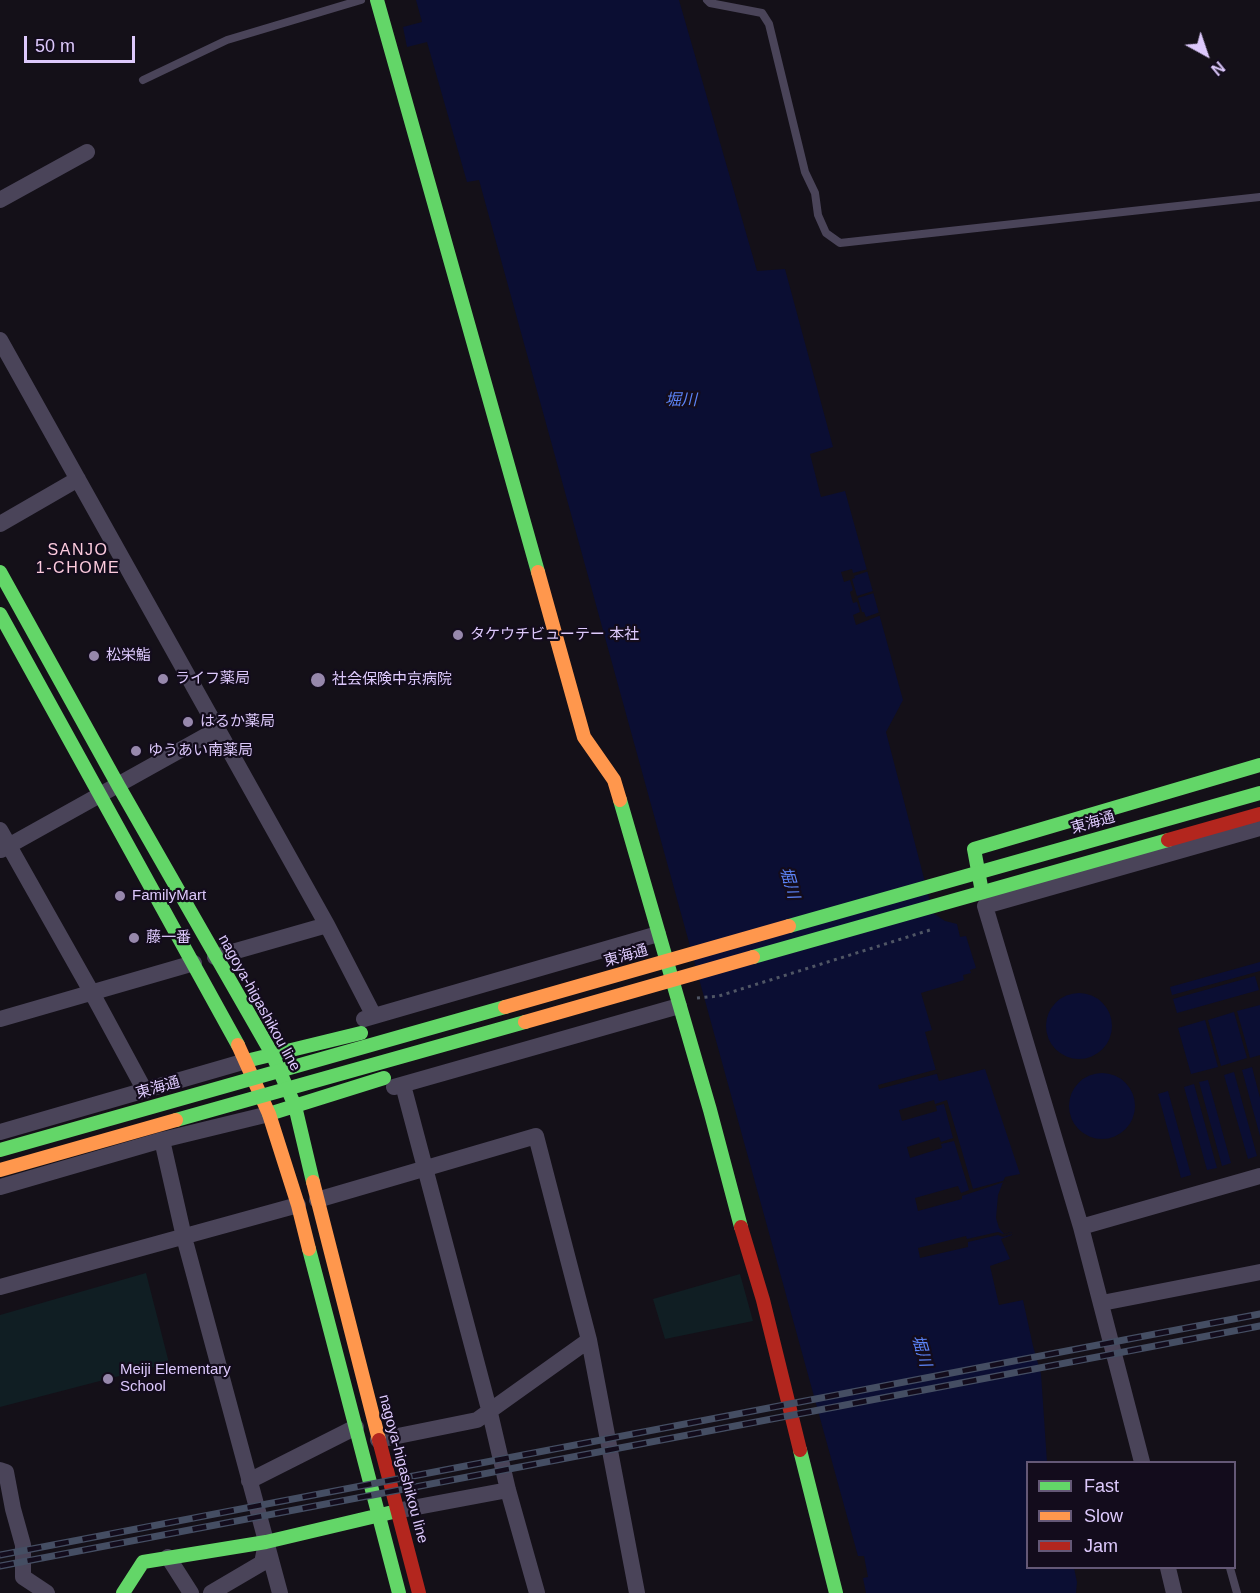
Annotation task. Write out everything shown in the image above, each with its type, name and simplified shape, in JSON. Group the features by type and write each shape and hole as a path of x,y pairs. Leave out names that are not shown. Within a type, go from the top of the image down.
{"main road":[{"path":"377,0 584,737 614,780 763,1300 836,1593"},
{"name":"nagoya-higashikou line","path":"0,572 215,957 272,1054 295,1106 396,1511 419,1593"},
{"path":"0,614 194,963 246,1061 269,1114 298,1205 399,1593"},
{"path":"985,906 974,849 1260,765"},
{"name":"東海通","path":"0,1150 1260,793"},
{"path":"0,1170 1260,814"},
{"path":"246,1061 331,1039 361,1034 789,913 866,894 928,887"},
{"path":"897,931 908,927 930,908"},
{"path":"269,1114 384,1078 692,990"},
{"path":"123,1593 143,1562 267,1542 396,1511"}],"street":[{"path":"0,200 87,152"},
{"path":"0,340 327,925 374,1016"},
{"path":"0,524 78,479"},
{"path":"4,848 218,729"},
{"path":"1142,1461 1081,1227 985,906 1260,828"},
{"path":"0,830 4,848 92,993 145,1091"},
{"path":"215,957 327,925"},
{"path":"331,1039 342,1025 657,934"},
{"path":"0,1019 194,963"},
{"path":"352,1089 370,1094 679,1006"},
{"path":"0,1132 246,1061"},
{"path":"403,1085 537,1593"},
{"path":"0,1188 162,1140 269,1114"},
{"path":"317,1200 536,1136 589,1340 637,1593"},
{"path":"162,1140 184,1237 280,1593"},
{"path":"1081,1227 1260,1176"},
{"path":"0,1287 298,1205"},
{"path":"1102,1303 1260,1272"},
{"path":"378,1440 477,1420 490,1413 589,1340"},
{"path":"249,1481 356,1427"},
{"path":"0,1470 6,1472 7,1510 24,1545 23,1577 47,1593"},
{"path":"396,1511 508,1490"},
{"path":"211,1593 262,1563 267,1542"},
{"path":"168,1557 191,1593"},
{"path":"1168,1569 1174,1593"}],"lane":[{"path":"142,80 227,40 361,0"},
{"path":"707,0 710,3 762,13 770,24 805,172 815,193 818,215 826,233 840,243 1260,197"},
{"path":"1230,1569 1237,1593"}],"path":[{"path":"719,996 927,931"}],"shaded area":[{"path":"146,1273 169,1363 0,1407 0,1315"},
{"path":"740,1274 753,1321 665,1339 653,1299"}],"water":[{"name":"堀川","path":"416,0 679,0 757,271 785,269 833,447 810,454 821,497 845,491 903,700 886,732 933,913 945,921 957,924 960,937 966,936 976,968 970,970 971,973 963,975 964,980 921,993 932,1030 925,1032 939,1081 985,1069 1020,1174 1005,1177 998,1195 996,1218 999,1228 1004,1234 1012,1232 1012,1235 1001,1239 1010,1259 990,1266 999,1305 1023,1300 1041,1374 1047,1461 1026,1461 1026,1569 1074,1569 1077,1582 1076,1593 866,1593 863,1578 868,1577 864,1556 858,1556 479,180 467,182 427,42 407,47 403,27 422,22"},
{"path":"1260,962 1260,971 1172,995 1170,987"},
{"path":"1255,976 1259,990 1177,1013 1173,999"},
{"path":"1085,993 1103,1002 1110,1013 1112,1026 1110,1039 1103,1050 1092,1057 1073,1059 1055,1050 1048,1039 1046,1020 1055,1002 1066,995"},
{"path":"1260,1005 1260,1055 1250,1058 1237,1011"},
{"path":"1234,1012 1247,1058 1221,1066 1208,1020"},
{"path":"1205,1020 1218,1067 1191,1074 1178,1028"},
{"path":"1252,1067 1260,1098 1260,1136 1242,1070"},
{"path":"1234,1072 1257,1156 1248,1159 1224,1075"},
{"path":"1108,1073 1126,1082 1133,1093 1135,1106 1133,1119 1126,1130 1115,1137 1096,1139 1078,1130 1071,1119 1069,1100 1078,1082 1089,1075"},
{"path":"1208,1080 1231,1163 1222,1166 1199,1082"},
{"path":"1194,1084 1217,1168 1207,1170 1184,1087"},
{"path":"1168,1091 1191,1175 1181,1178 1158,1094"}],"pier":[{"path":"852,569 853,573 868,569 869,571 854,576 855,578 852,579 857,596 873,591 874,593 858,598 862,612 866,617 880,612 881,615 856,625 853,615 860,612 857,602 853,603 850,580 844,582 841,572"},
{"path":"938,1069 940,1073 879,1089 878,1085"},
{"path":"934,1100 935,1104 947,1100 973,1189 1007,1181 962,1196 962,1199 918,1211 915,1198 958,1186 961,1193 969,1190 954,1141 941,1144 942,1148 910,1158 907,1147 939,1137 941,1142 953,1138 944,1104 936,1106 937,1111 902,1121 899,1110"},
{"path":"998,1232 1003,1234 1013,1232 1013,1234 968,1242 968,1247 920,1258 918,1248 966,1236 967,1239"}],"railway":[{"path":"0,1555 1260,1314"},
{"path":"0,1566 1260,1326"}],"traffic: fast":[{"path":"377,0 538,572"},
{"path":"0,572 118,785 272,1054 295,1106 313,1182"},
{"path":"0,614 238,1045"},
{"path":"982,892 974,849 1260,765"},
{"path":"789,926 1260,793"},
{"path":"620,800 710,1110 741,1227"},
{"path":"753,957 1168,840"},
{"path":"0,1150 505,1007"},
{"path":"176,1120 525,1022"},
{"path":"246,1061 361,1033"},
{"path":"269,1114 384,1078"},
{"path":"309,1249 399,1593"},
{"path":"800,1450 836,1593"},
{"path":"123,1593 143,1562 266,1542 393,1512"}],"traffic: slow":[{"path":"538,572 584,737 614,780 620,800"},
{"path":"505,1007 789,926"},
{"path":"525,1022 753,957"},
{"path":"238,1045 269,1114 298,1205 309,1249"},
{"path":"0,1170 176,1120"},
{"path":"313,1182 379,1440"}],"traffic: jam":[{"path":"1168,840 1260,814"},
{"path":"741,1227 763,1300 800,1450"},
{"path":"379,1440 419,1593"}],"place":[{"name":"タケウチビューテー 本社","path":"458,635"},
{"name":"松栄鮨","path":"94,656"},
{"name":"ライフ薬局","path":"163,679"},
{"name":"社会保険中京病院","path":"318,680"},
{"name":"はるか薬局","path":"188,722"},
{"name":"ゆうあい南薬局","path":"136,751"},
{"name":"FamilyMart","path":"120,896"},
{"name":"藤一番","path":"134,938"},
{"name":"Meiji Elementary School","path":"108,1379"}],"district":[{"name":"SANJO 1-CHOME","path":"78,560"}]}
